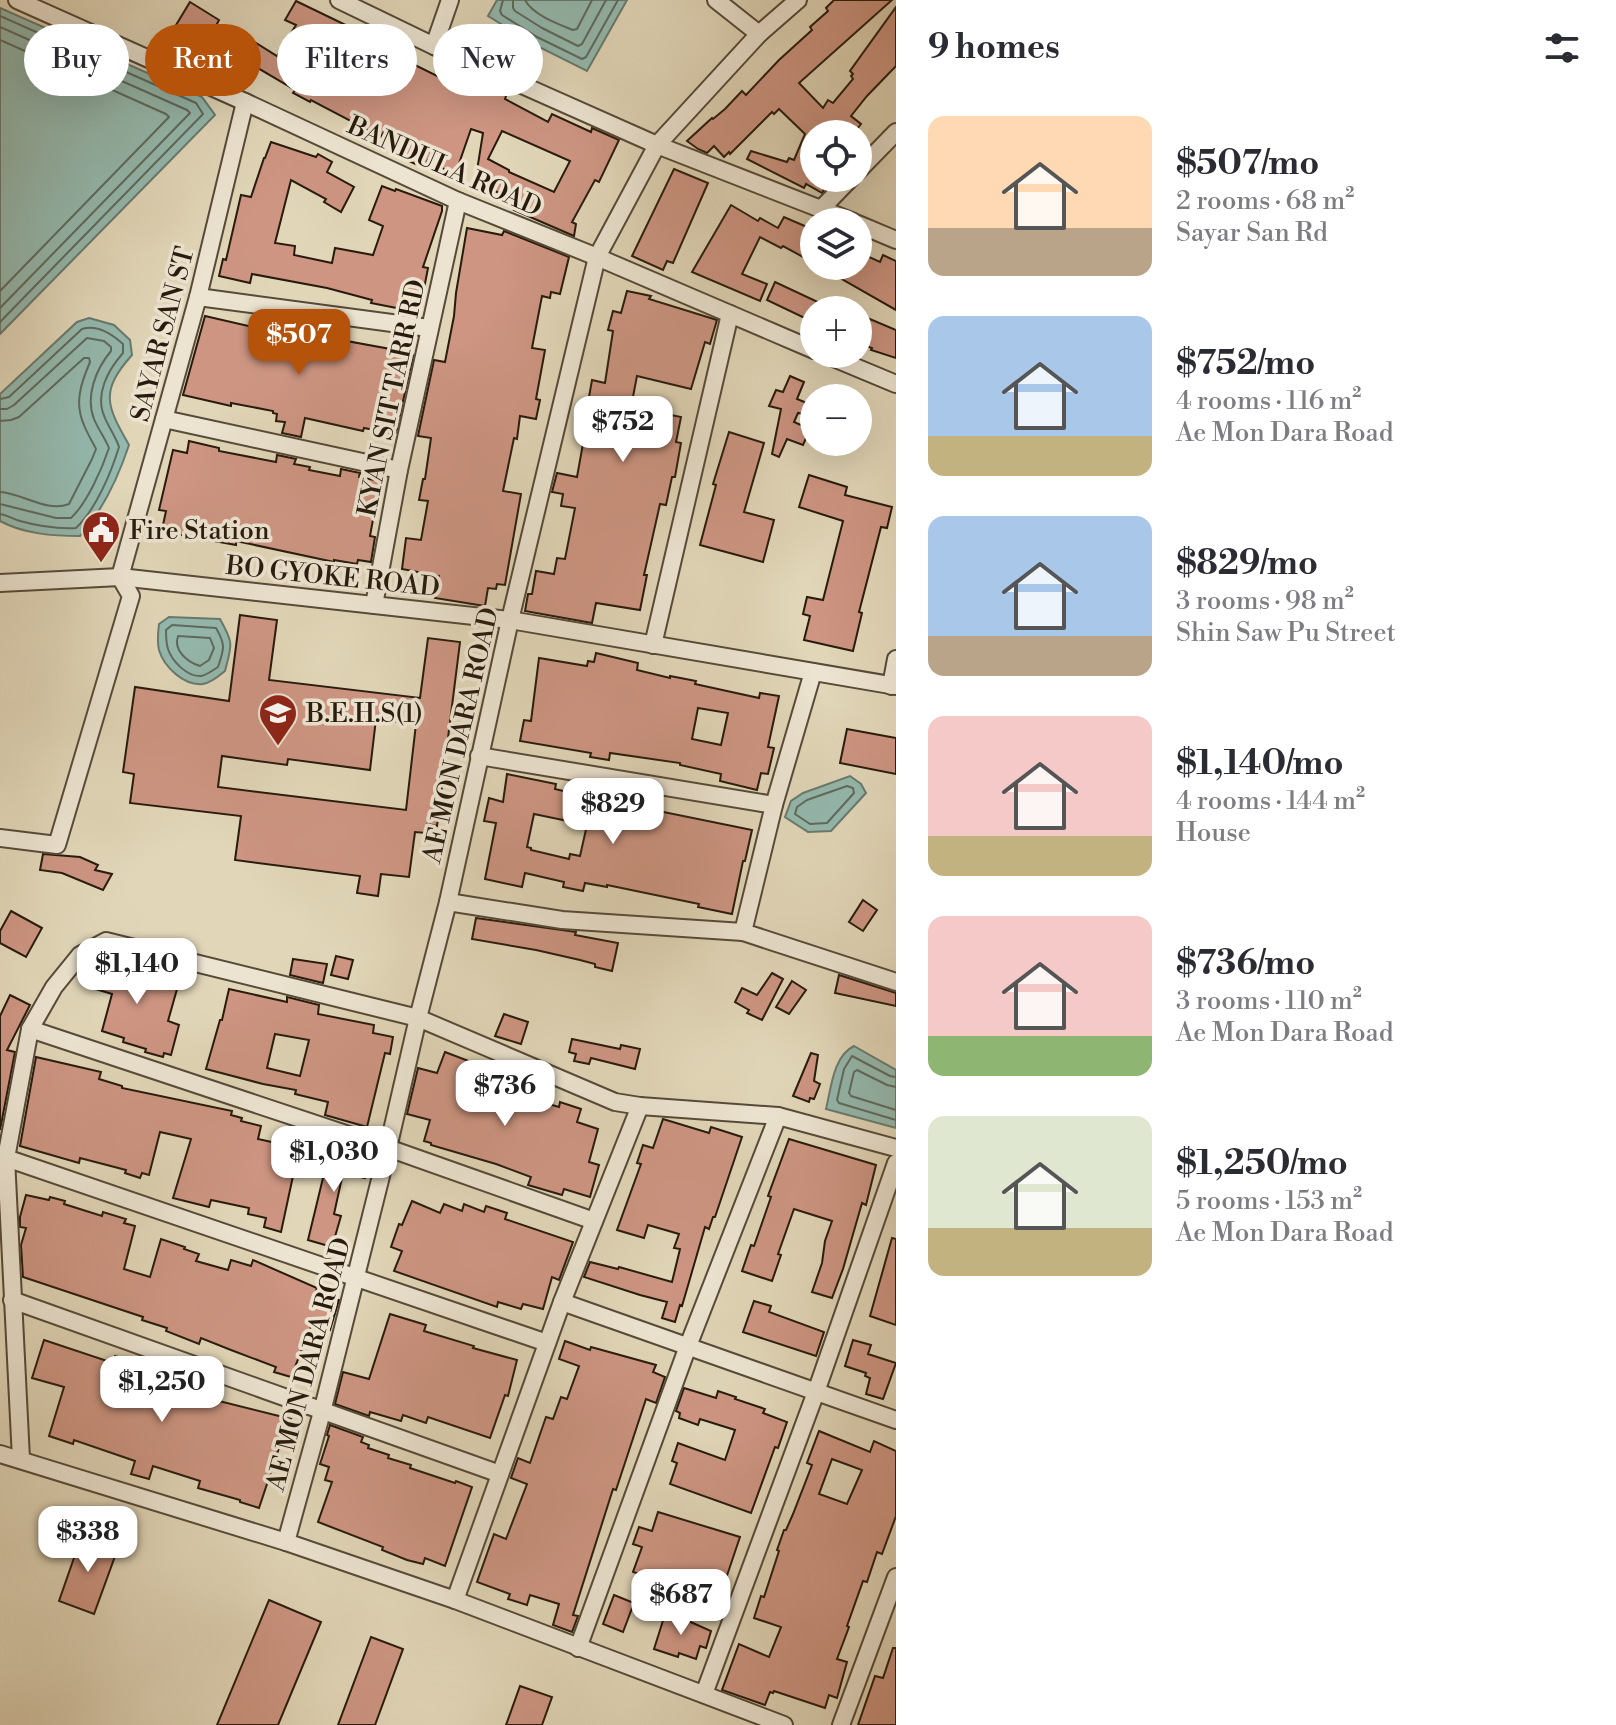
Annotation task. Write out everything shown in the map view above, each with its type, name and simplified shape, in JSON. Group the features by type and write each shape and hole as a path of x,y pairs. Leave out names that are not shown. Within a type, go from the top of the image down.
{"street":[{"name":"BANDULA ROAD","path":"17,0 458,201 800,344"},
{"path":"339,0 433,46"},
{"path":"442,24 450,0"},
{"path":"716,0 759,34"},
{"name":"AE MON DARA ROAD","path":"286,1542 356,1279 448,902 510,620 597,257 657,145 759,34 798,0"},
{"path":"543,94 657,145 822,208 837,192"},
{"name":"SAYAR SAN ST","path":"120,577 198,297 245,102"},
{"path":"872,157 896,132"},
{"name":"KYAN SIT TARR RD","path":"374,605 399,470 458,201"},
{"path":"872,230 896,240"},
{"path":"198,297 429,328"},
{"path":"653,645 730,314"},
{"path":"858,368 896,384"},
{"path":"164,419 399,470"},
{"path":"0,838 57,845 131,596 120,577"},
{"name":"BO GYOKE ROAD","path":"0,583 120,577 510,620 893,686"},
{"path":"893,686 896,659"},
{"path":"743,932 774,805 813,672"},
{"path":"479,756 774,805"},
{"path":"448,902 562,920 743,932 896,982"},
{"path":"21,1459 6,1158 30,1029 54,987 80,955 106,941 418,1018 615,1102 778,1116 896,1148"},
{"path":"30,1029 388,1148 594,1221"},
{"path":"455,1600 562,1302 640,1106"},
{"path":"578,1648 688,1346 778,1116"},
{"path":"6,1158 547,1343"},
{"path":"704,1694 816,1392 896,1163"},
{"path":"12,1300 500,1474"},
{"path":"562,1302 896,1420"},
{"path":"0,1454 286,1542 455,1600 784,1725"},
{"path":"841,1725 896,1577"}],"water":[{"path":"497,0 627,0 587,71 543,49 543,24 501,24 488,16"},
{"path":"0,8 36,24 24,24 24,96 129,96 129,65 145,72 145,96 200,96 215,115 0,334"},
{"path":"89,318 114,325 130,340 132,355 115,379 110,399 116,420 129,445 109,493 80,536 49,535 19,529 0,521 0,394 77,322"},
{"path":"169,617 220,619 230,644 225,671 209,682 196,684 182,679 170,669 159,650 158,640 159,624"},
{"path":"850,776 861,784 866,793 831,831 808,832 785,817 791,801 803,793"},
{"path":"854,1046 896,1070 896,1128 826,1109 837,1065"}],"building":[{"path":"834,0 892,0 799,83 823,108 828,100 833,103 853,79 850,71 896,7 896,66 851,116 856,120 800,120 800,129 779,109 724,157 714,146 707,153 687,141 742,91 746,95 812,30 810,27 828,11 826,8"},
{"path":"296,1 344,24 294,24 285,20"},
{"path":"190,2 219,20 217,24 177,24"},
{"path":"261,46 277,56 277,79 261,70"},
{"path":"417,66 433,74 433,96 506,96 505,99 548,122 552,114 591,132 592,128 619,140 599,182 595,180 572,222 576,224 574,236 514,210 519,201 475,183 483,133 471,129 455,175 428,160 424,168 398,156 402,148 398,146 402,135 386,128 381,137 299,96 417,96","holes":["502,131 570,161 554,192 488,159"]},
{"path":"271,142 316,157 318,154 332,162 327,172 354,187 341,212 324,202 326,199 291,180 275,243 295,246 294,255 332,263 335,248 373,255 383,226 369,220 382,186 442,206 423,267 428,268 423,294 416,292 412,311 371,303 372,300 327,288 252,274 250,283 219,276 223,259 226,260 241,195 251,197"},
{"path":"800,146 800,186 747,159 751,151 787,162 789,158 794,160"},
{"path":"674,169 708,183 673,263 667,261 663,270 632,256"},
{"path":"731,205 758,221 760,218 778,228 784,217 800,224 800,255 760,237 742,274 767,284 760,301 692,272"},
{"path":"467,228 502,235 504,231 569,257 560,294 551,292 550,298 542,296 532,348 545,350 536,399 540,400 536,419 520,416 517,439 514,438 503,491 521,494 505,585 488,588 485,606 435,598 439,576 402,569 406,538 421,540 428,501 419,500 431,438 418,436 434,360 445,362"},
{"path":"883,255 896,261 896,310 844,280 872,280 872,258 880,262"},
{"path":"775,282 805,296 800,296 800,316 767,300"},
{"path":"627,291 651,296 649,299 717,320 710,344 705,342 691,389 637,376 631,407 681,417 676,442 681,443 675,477 672,477 666,505 660,504 644,575 647,575 640,610 596,603 592,623 525,611 536,571 554,574 557,558 565,559 575,508 561,506 563,494 552,492 557,473 577,477 584,438 593,440 600,400 589,397 592,380 605,383 613,331 608,330 613,311 621,313"},
{"path":"205,316 274,332 276,324 292,327 289,338 340,348 341,340 412,353 396,433 364,428 363,431 305,418 301,437 282,433 285,422 276,421 277,414 273,411 231,403 231,406 183,395"},
{"path":"872,320 896,330 896,358 872,350"},
{"path":"790,376 804,382 800,384 797,399 800,400 800,413 794,422 800,425 800,444 787,439 779,457 772,454 781,409 769,406 776,390 783,392"},
{"path":"729,432 764,443 744,512 774,520 763,562 700,545 716,485 713,484"},
{"path":"189,441 219,448 219,451 276,462 277,455 296,459 294,464 310,467 309,470 340,476 341,469 380,481 370,536 375,537 371,562 334,562 236,541 236,545 170,533 171,527 163,525 166,511 159,510 173,450 187,453"},
{"path":"809,475 847,487 845,495 892,507 887,528 881,527 859,612 862,613 853,651 804,640 810,616 803,614 807,597 823,600 843,521 799,507"},
{"path":"240,615 277,620 269,680 420,698 428,638 460,642 437,826 427,824 426,833 415,832 409,877 381,874 378,896 357,893 360,876 235,860 241,816 130,803 134,774 123,772 135,687 229,701","holes":["376,719 416,724 406,810 218,787 222,756 287,765 288,759 370,770"]},
{"path":"596,653 638,663 637,670 696,681 695,684 759,698 760,693 779,696 768,747 774,748 768,774 761,773 757,790 720,781 721,774 680,763 610,753 609,760 590,757 591,753 520,741 524,720 531,721 539,658 587,666 588,661 594,662","holes":["698,708 728,713 721,745 692,739"]},
{"path":"847,729 896,738 896,774 840,763"},
{"path":"507,774 556,784 555,789 580,795 752,830 732,914 607,885 585,883 583,891 563,887 564,882 525,873 522,887 485,879 496,823 484,821 489,798 503,802","holes":["534,814 587,825 580,856 570,854 569,859 527,847"]},
{"path":"43,854 80,857 98,865 95,870 112,874 103,890 62,873 40,870"},
{"path":"863,900 877,910 863,931 849,922"},
{"path":"11,911 42,928 26,957 0,943 0,931"},
{"path":"476,918 576,932 575,935 618,943 612,971 580,960 472,939"},
{"path":"102,956 114,959 112,966 179,982 168,1021 179,1025 171,1055 164,1053 163,1057 145,1052 146,1049 123,1042 124,1038 102,1031 112,994 86,986 93,960"},
{"path":"336,956 353,960 348,979 331,975"},
{"path":"293,959 327,964 323,983 290,975"},
{"path":"772,973 783,979 762,1020 747,1013 749,1010 735,1002 742,988 757,995"},
{"path":"839,975 896,993 896,1006 835,993"},
{"path":"792,981 806,990 789,1014 776,1007"},
{"path":"229,989 287,1002 287,997 319,1005 318,1014 374,1025 373,1033 393,1037 390,1054 385,1053 367,1127 325,1115 328,1102 295,1094 296,1090 206,1069","holes":["275,1034 309,1040 300,1076 267,1068"]},
{"path":"10,995 30,1005 7,1050 15,1052 0,1130 0,1016"},
{"path":"504,1014 528,1022 521,1044 495,1036"},
{"path":"572,1039 620,1049 621,1045 640,1049 635,1069 591,1058 589,1064 574,1061 576,1054 569,1052"},
{"path":"445,1052 474,1063 469,1077 559,1107 560,1102 581,1109 577,1122 598,1129 589,1162 599,1165 590,1197 564,1189 562,1195 528,1185 531,1177 424,1141 430,1120 407,1114 418,1068 437,1073"},
{"path":"811,1053 818,1055 814,1081 820,1084 814,1099 810,1098 809,1102 793,1096"},
{"path":"36,1057 101,1072 99,1079 122,1088 232,1111 231,1115 242,1118 241,1121 261,1126 258,1139 299,1148 281,1232 264,1227 266,1218 248,1214 249,1208 211,1200 209,1207 173,1198 191,1139 160,1132 149,1175 142,1173 140,1178 125,1173 126,1170 80,1158 79,1163 20,1146"},
{"path":"663,1119 709,1133 711,1127 742,1137 715,1217 709,1229 705,1227 675,1322 662,1318 667,1302 584,1277 590,1262 672,1282 680,1249 674,1248 679,1234 648,1225 644,1238 617,1230 641,1164 637,1163 643,1145 653,1148"},
{"path":"789,1139 876,1165 866,1205 862,1203 832,1298 812,1292 832,1221 794,1209 772,1281 742,1271 751,1245 754,1246"},
{"path":"330,1149 370,1159 365,1178 343,1173 334,1214 341,1216 332,1247 308,1240"},
{"path":"26,1195 49,1200 50,1197 102,1216 103,1212 126,1219 124,1223 135,1226 124,1269 150,1277 161,1239 199,1254 196,1261 228,1270 231,1260 251,1266 253,1260 317,1288 316,1291 339,1300 330,1330 312,1324 291,1377 274,1372 276,1367 201,1338 199,1344 142,1320 143,1317 23,1277 21,1245 26,1228 20,1227 20,1217"},
{"path":"412,1201 440,1213 444,1204 462,1211 464,1204 484,1212 486,1206 507,1213 505,1219 573,1242 559,1280 552,1277 543,1309 523,1304 521,1309 498,1302 497,1307 394,1271 402,1251 391,1247"},
{"path":"892,1238 896,1239 896,1325 870,1316"},
{"path":"754,1301 771,1306 769,1312 824,1332 816,1356 743,1332"},
{"path":"390,1314 426,1325 424,1331 517,1360 508,1396 505,1395 490,1438 428,1417 426,1423 403,1415 401,1421 370,1412 369,1416 335,1404 343,1372 369,1379"},
{"path":"44,1340 113,1363 115,1356 136,1363 134,1370 157,1377 156,1381 195,1395 291,1419 259,1508 198,1488 200,1481 153,1466 149,1479 131,1474 135,1461 74,1440 73,1444 49,1436 64,1387 32,1378"},
{"path":"853,1340 871,1345 868,1354 896,1363 883,1399 866,1394 870,1378 865,1376 866,1373 845,1366"},
{"path":"565,1341 656,1365 653,1372 665,1377 656,1403 646,1399 616,1490 613,1489 573,1615 578,1616 572,1632 553,1625 559,1604 530,1595 527,1605 508,1599 510,1594 477,1582 494,1534 506,1539 527,1484 511,1478 518,1458 530,1463 546,1417 553,1419 561,1397 567,1399 579,1366 559,1359"},
{"path":"684,1388 716,1398 718,1391 765,1409 763,1413 787,1422 751,1513 670,1484 677,1463 672,1461 678,1443 725,1460 735,1430 700,1419 698,1425 679,1418 680,1413 676,1411"},
{"path":"330,1425 363,1437 361,1442 369,1445 368,1448 411,1465 410,1468 472,1487 445,1566 425,1558 423,1564 407,1560 382,1550 383,1547 318,1522 332,1482 325,1480 329,1467 320,1464"},
{"path":"819,1431 870,1452 874,1441 896,1451 896,1516 882,1554 877,1552 867,1582 863,1581 837,1659 847,1662 837,1698 829,1695 825,1708 774,1691 770,1692 765,1705 722,1690 739,1644 769,1657 781,1627 754,1618 761,1596 764,1597 784,1530 812,1465 807,1463","holes":["832,1459 862,1470 847,1504 819,1494"]},
{"path":"658,1512 740,1537 717,1605 633,1572 642,1547 633,1544 639,1527 652,1531"},
{"path":"82,1535 118,1548 94,1614 59,1601"},
{"path":"614,1595 634,1603 623,1632 603,1624"},
{"path":"269,1600 321,1622 278,1725 217,1725"},
{"path":"666,1611 711,1631 706,1648 700,1646 696,1659 654,1649"},
{"path":"371,1637 403,1649 375,1725 338,1725"},
{"path":"893,1648 896,1648 896,1725 858,1725 875,1676 883,1678"},
{"path":"520,1686 552,1697 542,1725 506,1725"}],"place":[{"name":"Fire Station","path":"101,564"},
{"name":"B.E.H.S(1)","path":"278,747"}]}
